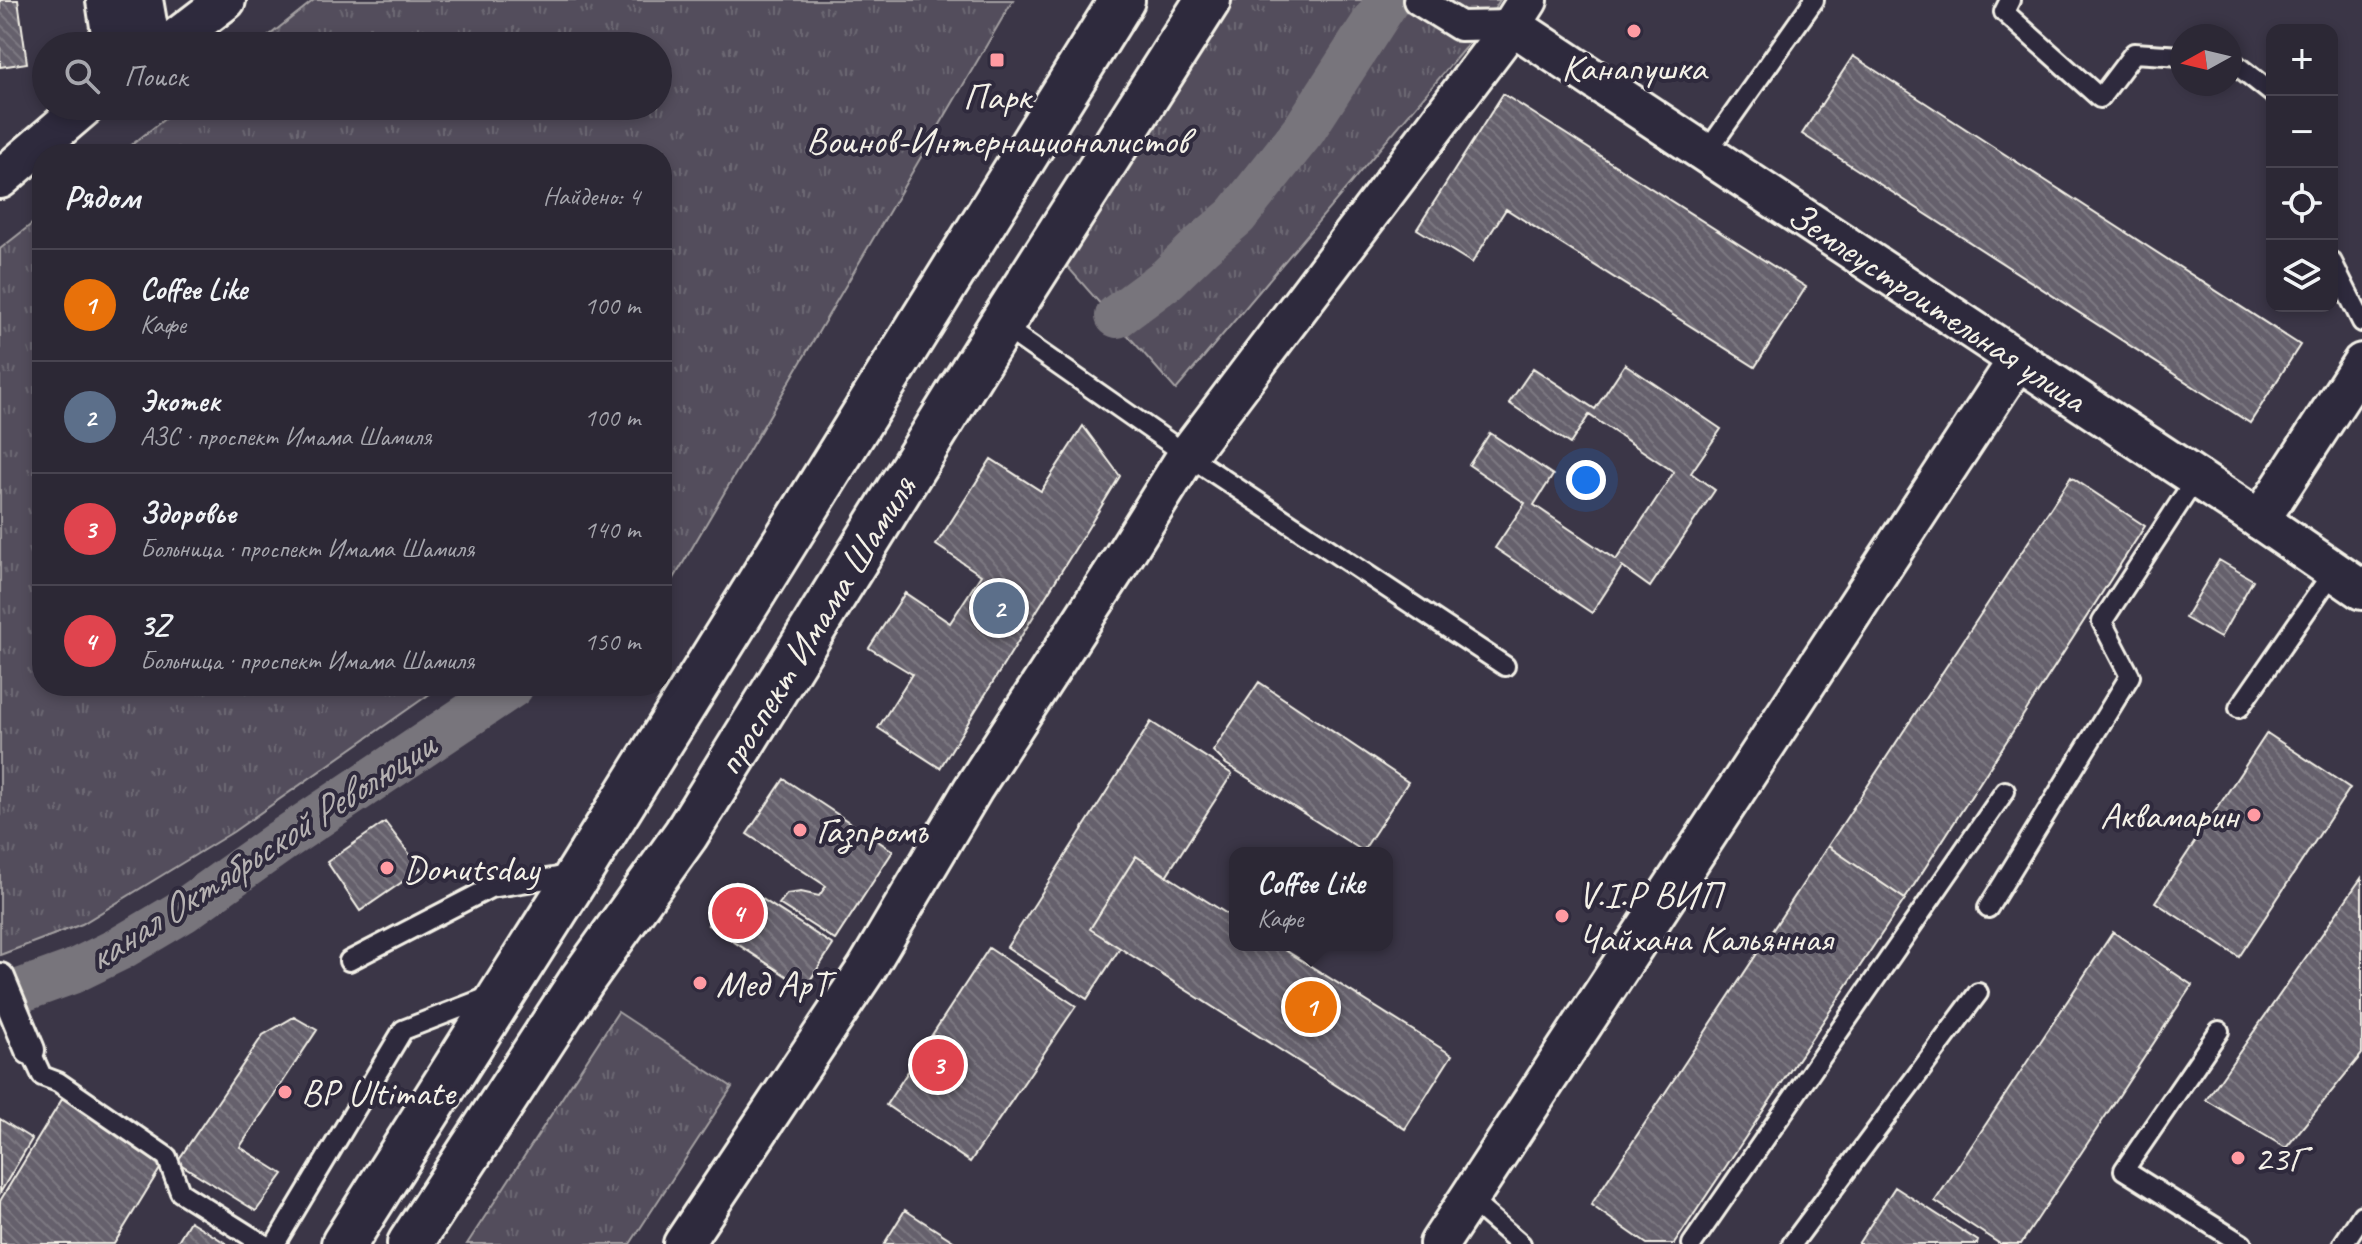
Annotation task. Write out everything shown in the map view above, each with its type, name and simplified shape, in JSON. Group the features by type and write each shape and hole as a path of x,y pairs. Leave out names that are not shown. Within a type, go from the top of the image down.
{"main road":[{"path":"109,0 114,32"},
{"path":"140,0 146,32"},
{"name":"проспект Имама Шамиля","path":"344,1244 579,873 1122,0"},
{"name":"проспект Имама Шамиля","path":"410,1244 582,980 686,834 1001,325 1208,0"}],"street":[{"path":"184,32 226,0"},
{"path":"1418,0 1460,26 1520,12"},
{"path":"683,1244 867,968 973,789 1187,455 1520,12"},
{"name":"Землеустроительная улица","path":"1520,12 1706,153 2260,520 2347,581"},
{"path":"41,144 69,120"},
{"path":"0,179 32,152"},
{"path":"1439,1244 2017,361"},
{"path":"2260,520 2362,363"},
{"path":"0,978 30,1050"}],"lane":[{"path":"1706,153 1814,0"},
{"path":"2010,0 2004,12 2100,98 2134,53 2170,55"},
{"path":"2242,69 2266,88"},
{"path":"2338,274 2362,322"},
{"path":"1001,325 1187,455 1505,666"},
{"path":"1988,908 2130,676 2102,622 2196,478"},
{"path":"2239,708 2347,581"},
{"path":"1692,1244 2005,791"},
{"path":"349,961 490,888 579,873"},
{"path":"275,1244 403,1030 505,990"},
{"path":"1792,1244 1978,993"},
{"path":"2219,1031 2124,1170 2242,1244"},
{"path":"30,1050 42,1076 58,1082 167,1157 180,1192 263,1244"},
{"path":"1469,1199 1521,1244"},
{"path":"2343,1244 2362,1215"}],"green space":[{"name":"Парк Воинов-Интернационалистов","path":"314,0 1013,0 672,582 672,144 133,144 163,120 672,120 672,32 274,32"},
{"path":"1233,0 1500,0 1485,24 1176,390 1066,265"},
{"path":"32,224 32,696 427,696 233,832 82,924 0,955 0,249"},
{"path":"618,1012 732,1087 630,1244 467,1244"}],"building":[{"path":"0,0 18,0 27,63 0,67"},
{"path":"1853,56 2300,345 2250,423 1802,134"},
{"path":"1503,94 1806,287 1755,367 1506,209 1472,263 1417,229"},
{"path":"1625,364 1721,429 1691,473 1715,490 1650,587 1622,567 1592,613 1495,548 1525,503 1469,465 1490,433 1553,475 1534,505 1616,560 1674,472 1589,415 1570,444 1509,403 1533,368 1595,409"},
{"path":"1083,426 1120,476 940,768 878,728 912,674 869,648 905,593 950,623 981,575 936,545 991,459 1041,491"},
{"path":"2071,477 2145,526 1905,899 1828,846"},
{"path":"2219,560 2253,580 2220,638 2185,618"},
{"path":"1259,682 1408,782 1366,847 1357,847 1226,764 1213,751"},
{"path":"1151,722 1232,774 1166,876 1136,856 1090,929 1120,948 1087,999 1007,947"},
{"path":"2267,733 2350,788 2239,957 2155,902"},
{"path":"784,779 893,851 835,940 779,904 787,894 801,892 819,896 826,886 747,834"},
{"path":"385,822 421,869 360,911 327,862"},
{"path":"1828,846 1905,899 1674,1244 1647,1244 1591,1205"},
{"path":"1136,856 1229,915 1229,951 1287,951 1452,1055 1405,1129 1090,929"},
{"path":"2362,877 2362,1054 2286,1148 2206,1100"},
{"path":"736,882 833,945 805,988 708,925"},
{"path":"2113,932 2192,985 2021,1244 2000,1244 1935,1201"},
{"path":"989,948 1076,1006 970,1162 886,1105"},
{"path":"294,1017 317,1030 240,1147 283,1174 256,1211 177,1162 263,1035"},
{"path":"64,1096 166,1159 114,1244 0,1244 0,1201"},
{"path":"0,1119 32,1139 0,1193"},
{"path":"1895,1187 1978,1241 1977,1244 1858,1244"},
{"path":"905,1210 958,1244 884,1244"},
{"path":"190,1221 227,1244 176,1244"}],"waterway":[{"path":"1117,316 1167,279 1236,216 1304,130 1388,0"},
{"name":"канал Октябрьской Революции","path":"0,998 72,972 119,949 183,911 281,841 497,696"}],"place":[{"name":"Канапушка","path":"1634,31"},
{"name":"Парк Воинов-Интернационалистов","path":"997,60"},
{"name":"Экотек","path":"999,608"},
{"name":"Аквамарин","path":"2254,815"},
{"name":"Газпромъ","path":"800,830"},
{"name":"Donutsday","path":"387,868"},
{"name":"3Z","path":"738,913"},
{"name":"V.I.P ВИП Чайхана Кальянная","path":"1562,916"},
{"name":"Мед АрТ","path":"700,983"},
{"name":"Coffee Like","path":"1311,1007"},
{"name":"Здоровье","path":"938,1065"},
{"name":"BP Ultimate","path":"285,1092"},
{"name":"23Г","path":"2238,1158"}]}
